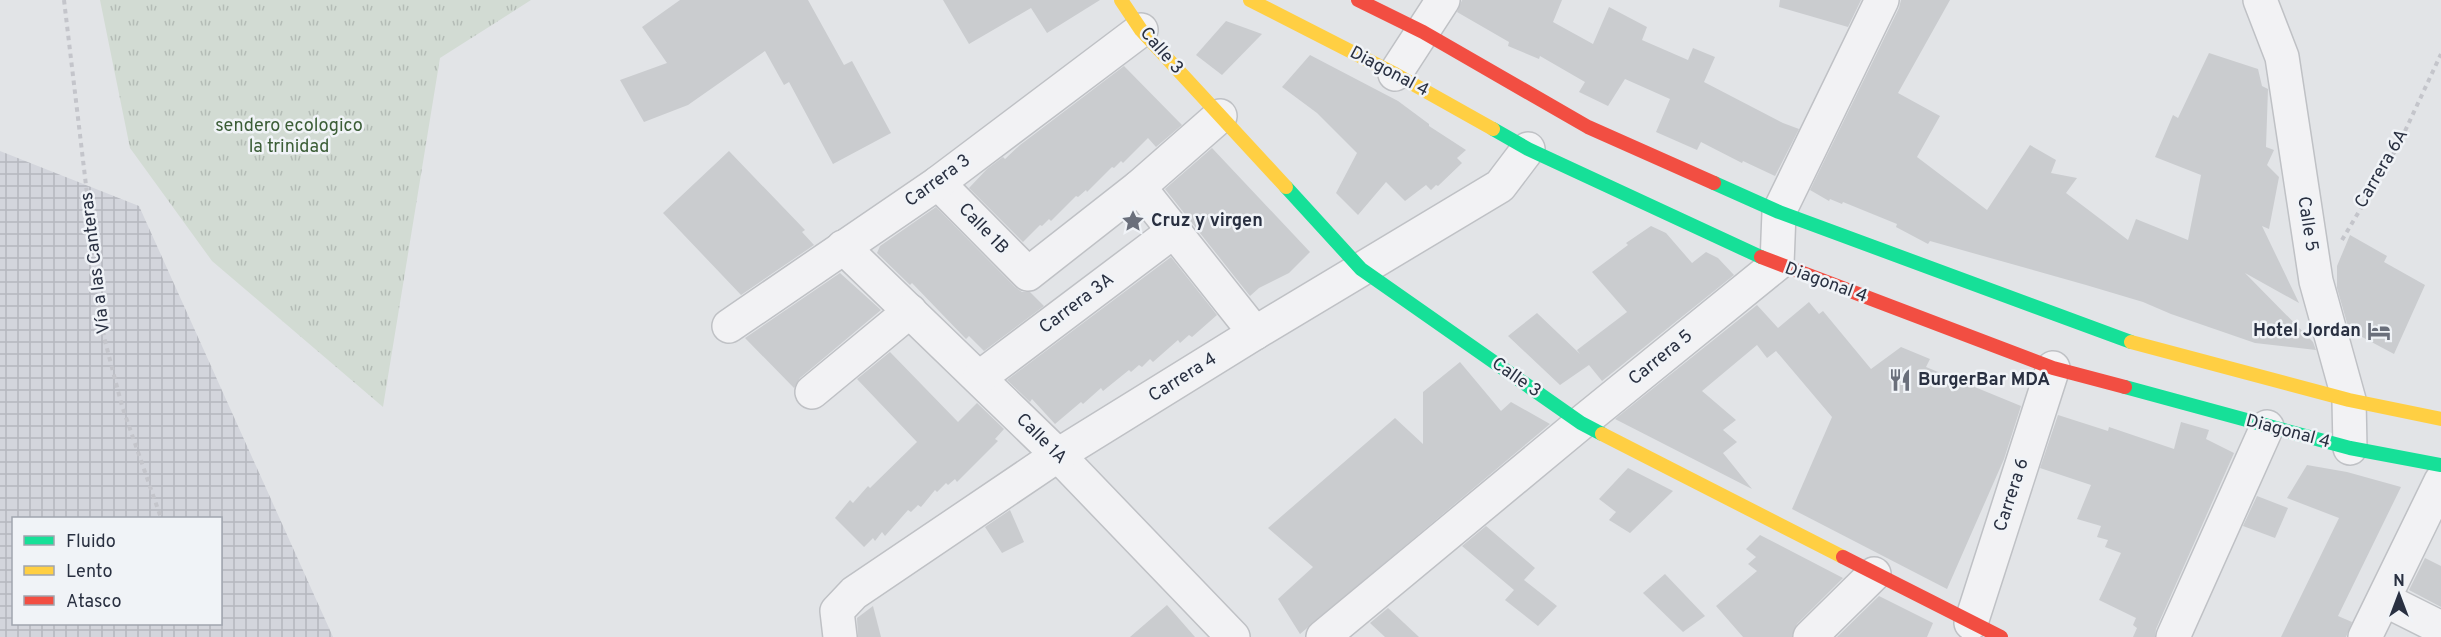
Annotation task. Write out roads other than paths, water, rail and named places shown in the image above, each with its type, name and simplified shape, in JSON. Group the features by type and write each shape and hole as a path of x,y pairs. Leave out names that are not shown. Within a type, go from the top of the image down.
{"street":[{"name":"Calle 3","path":"1121,0 1141,30 1362,269 1581,423 2001,637"},
{"name":"Diagonal 4","path":"1250,0 1395,74 1528,148 1777,264 2053,368 2350,448 2441,465"},
{"path":"1358,0 1423,32 1588,127 1779,212 2115,338 2349,400 2441,419"},
{"path":"1395,74 1443,0"},
{"path":"1777,264 1779,212 1882,0"},
{"name":"Calle 5","path":"2260,0 2282,57 2316,281 2349,400 2350,448"},
{"name":"Carrera 3","path":"729,326 938,183 1141,30"},
{"path":"1220,116 1139,187 1255,333"},
{"name":"Carrera 4","path":"839,624 854,593 1058,455 1500,186 1528,148"},
{"name":"Calle 1B","path":"938,183 1028,274 1139,187"},
{"name":"Carrera 3A","path":"980,378 1174,231"},
{"name":"Calle 1A","path":"843,247 1058,455 1233,637"},
{"name":"Carrera 5","path":"1323,637 1777,264"},
{"path":"812,392 910,311"},
{"name":"Carrera 6","path":"1971,623 2053,368"},
{"path":"2173,637 2267,427"},
{"path":"2365,637 2441,481"},
{"path":"1810,637 1874,574"},
{"path":"2385,600 2441,628"}],"place":[{"name":"Cruz y virgen","path":"1133,221"},
{"name":"Hotel Jordan","path":"2379,331"},
{"name":"BurgerBar MDA","path":"1900,380"}],"park label":[{"name":"sendero ecologico la trinidad","path":"289,136"}]}
